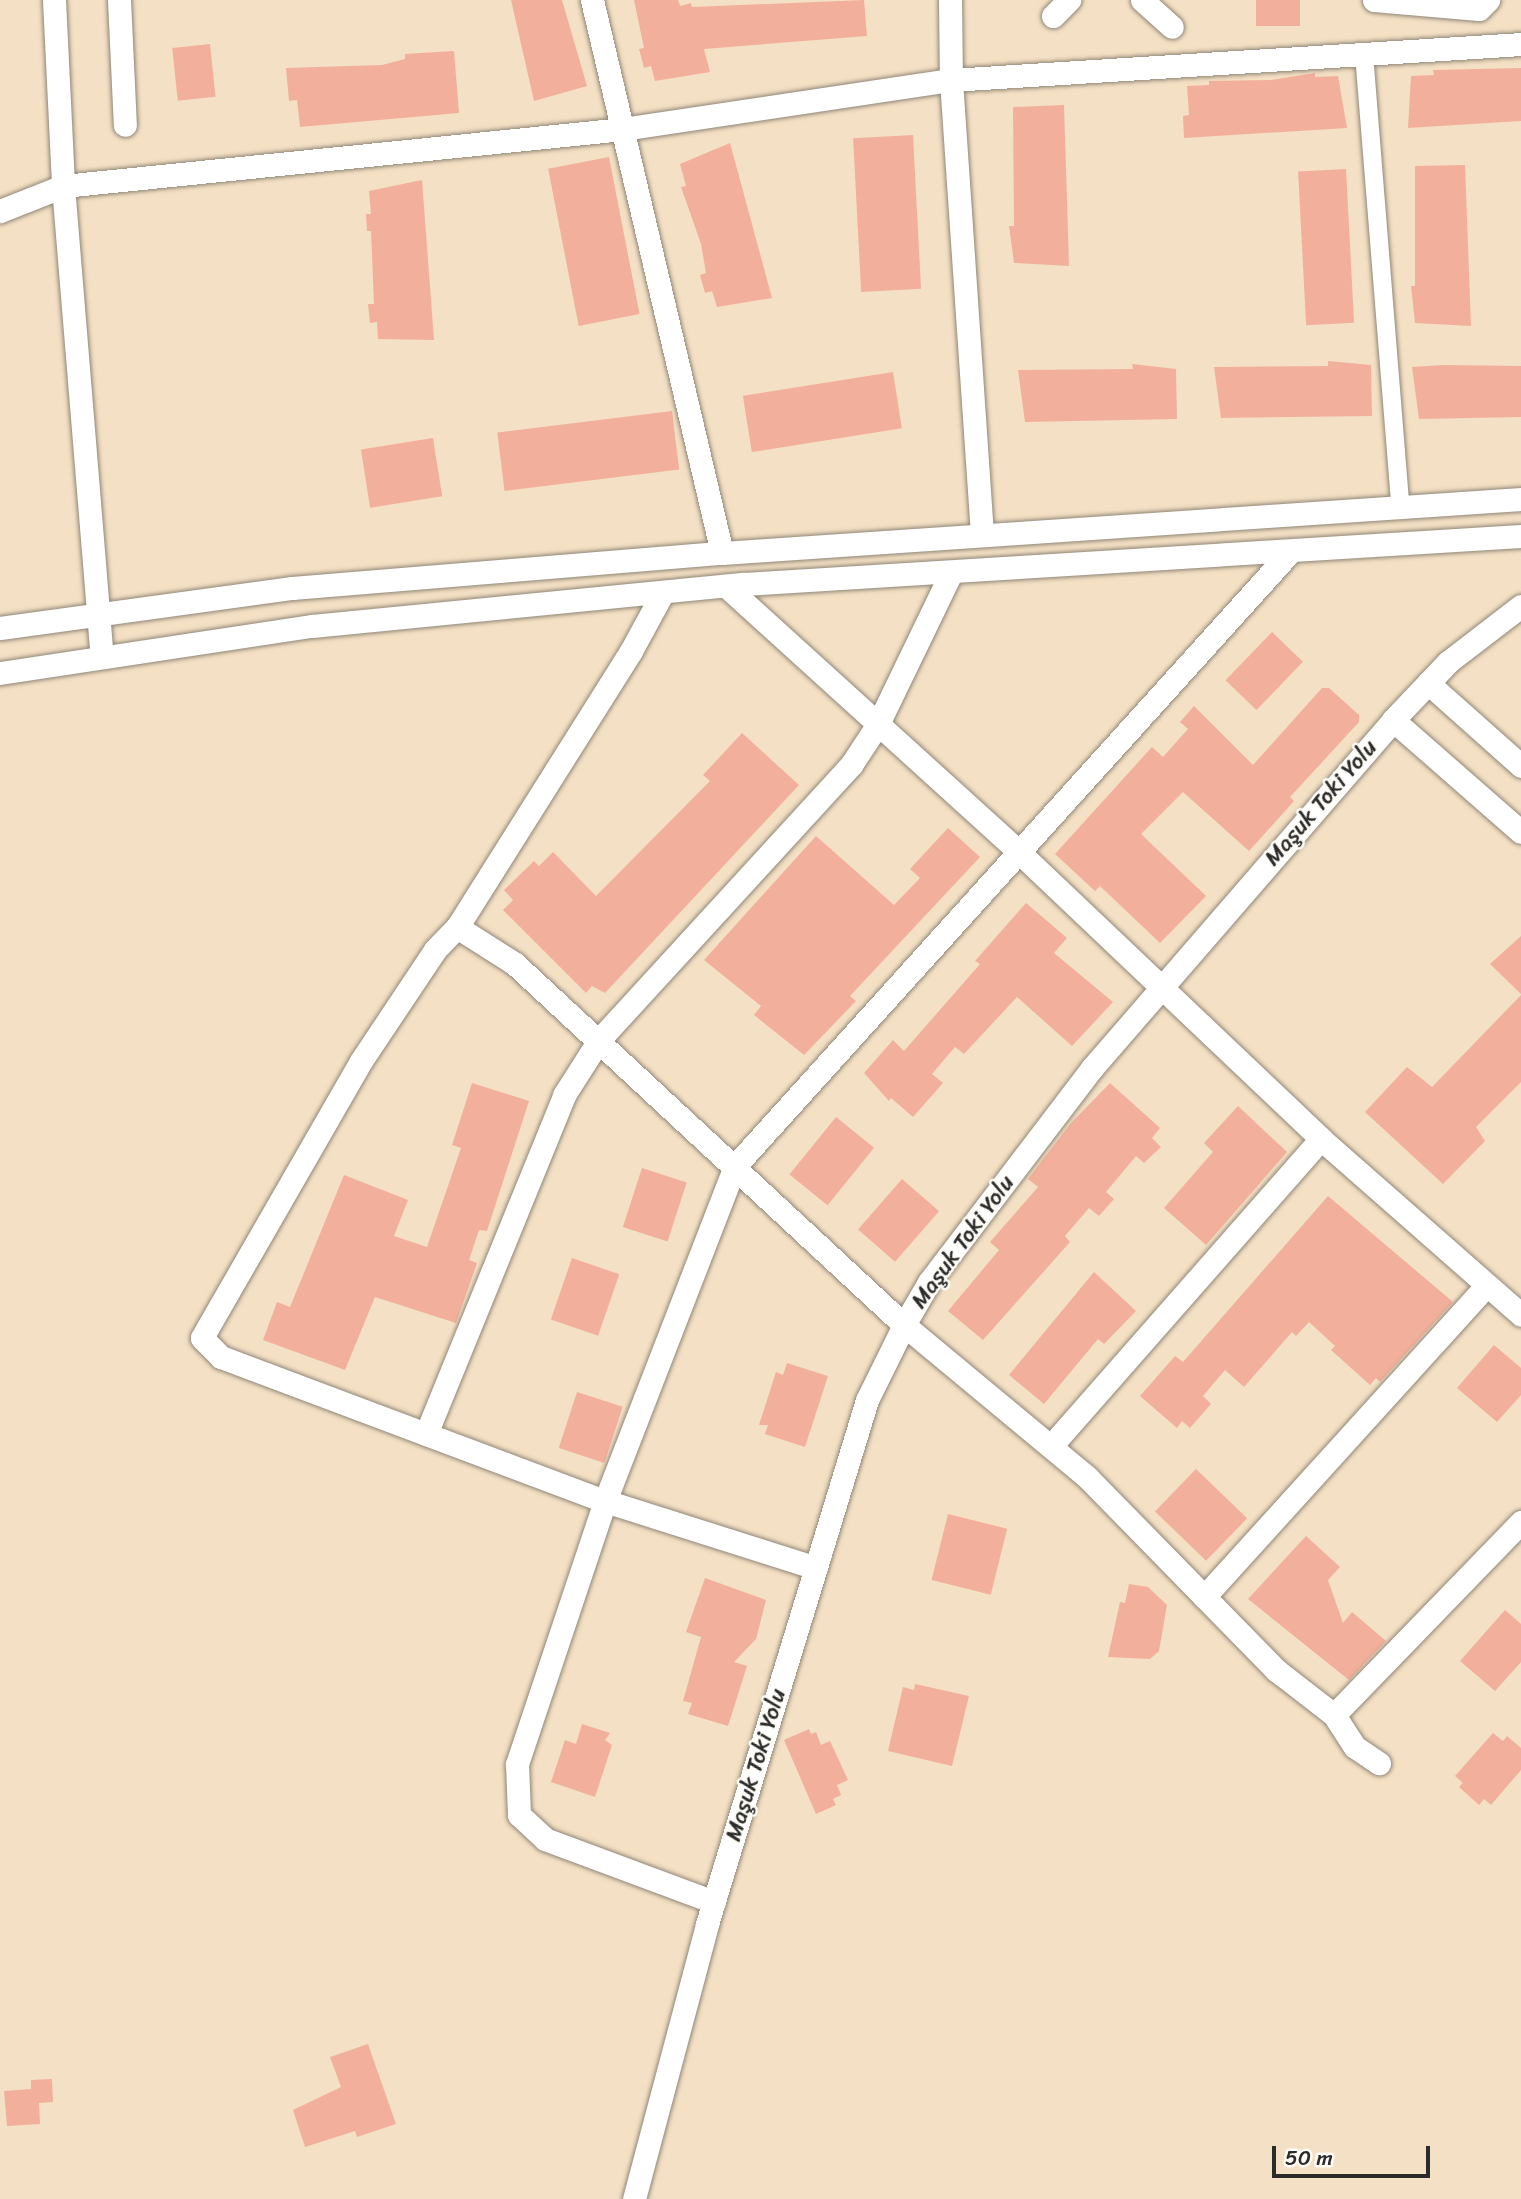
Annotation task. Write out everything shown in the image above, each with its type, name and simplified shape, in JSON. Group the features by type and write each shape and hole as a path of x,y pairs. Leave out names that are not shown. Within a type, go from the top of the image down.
{"street":[{"path":"54,0 63,186 103,656"},
{"path":"119,0 125,125"},
{"path":"592,0 722,553"},
{"path":"950,0 951,80 982,535"},
{"path":"1142,0 1172,27"},
{"path":"1375,0 1479,9 1488,0"},
{"path":"0,211 63,186 623,129 951,80 1521,44"},
{"path":"1364,54 1400,506"},
{"path":"0,628 99,612 292,588 722,553 1521,499"},
{"path":"0,673 312,626 726,586 1521,536"},
{"path":"714,1902 545,1839 519,1815 517,1764 605,1500 735,1166 795,1094 1020,853 1290,552"},
{"path":"426,1434 564,1095 599,1040 851,765 878,723 951,573"},
{"path":"726,586 1020,853 1321,1139 1521,1315"},
{"path":"663,592 631,651 457,927 435,950 361,1061 202,1338 221,1357 426,1434 605,1500 816,1567"},
{"name":"Maşuk Toki Yolu","path":"634,2199 714,1902 867,1400 904,1325 929,1282 1092,1068 1393,720 1428,683 1521,606"},
{"path":"1428,683 1521,766"},
{"path":"1393,720 1521,832"},
{"path":"457,927 515,964 904,1325 1051,1446 1304,1696 1334,1715 1355,1747 1379,1763"},
{"path":"1051,1446 1321,1139"},
{"path":"1204,1597 1487,1285"},
{"path":"1334,1715 1521,1522"}],"building":[{"path":"511,0 562,0 587,86 534,101"},
{"path":"634,0 678,0 680,6 691,3 692,7 864,0 867,36 704,49 710,72 655,81 651,66 644,68 639,49 644,48"},
{"path":"1256,0 1300,0 1300,26 1256,26"},
{"path":"210,44 216,97 178,101 172,48"},
{"path":"454,51 459,113 300,127 297,100 289,101 286,68 382,65 405,59 405,54"},
{"path":"1521,68 1521,121 1408,128 1411,76 1434,75 1433,70"},
{"path":"1315,73 1315,77 1338,76 1347,128 1184,138 1183,116 1189,115 1187,86 1209,85 1209,81 1271,80"},
{"path":"1064,105 1069,266 1014,263 1009,226 1014,226 1013,107"},
{"path":"913,135 921,289 861,292 853,138"},
{"path":"730,143 772,298 717,307 712,291 705,293 700,275 706,273 701,244 681,187 686,186 680,164"},
{"path":"609,157 640,314 579,326 548,169"},
{"path":"1465,165 1471,326 1415,323 1411,286 1415,286 1415,166"},
{"path":"1346,169 1354,323 1306,325 1298,172"},
{"path":"422,180 434,340 378,339 377,322 370,323 368,304 374,304 371,231 367,231 366,214 371,214 369,191"},
{"path":"1328,361 1371,365 1372,416 1221,418 1214,367 1328,366"},
{"path":"1132,364 1176,369 1177,419 1025,422 1018,370 1133,369"},
{"path":"1521,366 1521,417 1419,419 1412,367"},
{"path":"893,372 902,428 752,452 743,396"},
{"path":"672,411 679,470 505,491 497,432"},
{"path":"433,438 442,496 370,508 361,449"},
{"path":"1272,632 1303,662 1256,710 1225,680"},
{"path":"1322,688 1329,688 1359,715 1359,722 1290,797 1294,801 1249,851 1183,792 1141,834 1206,896 1160,943 1100,886 1095,891 1055,854 1152,747 1163,757 1188,729 1180,722 1194,706 1253,765"},
{"path":"742,733 799,785 605,993 592,986 586,993 503,910 513,900 504,890 534,861 539,866 553,852 596,896 710,781 703,775"},
{"path":"948,828 980,857 850,996 856,1001 804,1055 754,1015 761,1006 704,960 816,836 894,905 920,878 910,869"},
{"path":"1026,903 1067,938 1054,953 1113,1002 1072,1046 1017,997 964,1054 955,1047 932,1074 943,1083 913,1117 891,1098 889,1101 864,1073 893,1040 904,1051 980,964 975,961"},
{"path":"1521,936 1521,994 1490,964"},
{"path":"1521,995 1521,1082 1476,1127 1485,1141 1443,1184 1365,1112 1407,1067 1432,1087"},
{"path":"472,1083 529,1101 487,1231 479,1230 469,1260 477,1263 456,1323 375,1297 345,1370 263,1340 277,1302 290,1307 344,1175 408,1200 394,1236 427,1247 461,1148 452,1145"},
{"path":"1110,1083 1160,1128 1152,1138 1161,1147 1144,1163 1136,1156 1106,1192 1114,1199 1099,1216 1089,1208 1065,1236 1070,1242 983,1340 948,1311 999,1250 990,1242 1038,1187 1028,1179 1071,1123"},
{"path":"1238,1106 1287,1152 1206,1245 1164,1208 1213,1152 1204,1143"},
{"path":"836,1117 874,1148 828,1205 789,1175"},
{"path":"642,1168 687,1183 668,1241 623,1227"},
{"path":"902,1179 939,1211 895,1262 858,1230"},
{"path":"1328,1196 1453,1302 1380,1382 1376,1378 1370,1385 1331,1350 1335,1346 1309,1322 1296,1336 1292,1332 1244,1387 1225,1370 1203,1396 1211,1404 1190,1428 1182,1421 1177,1428 1140,1396 1175,1356 1183,1362"},
{"path":"572,1258 619,1274 598,1336 551,1319"},
{"path":"1094,1272 1136,1311 1104,1344 1098,1339 1044,1404 1009,1375"},
{"path":"1494,1345 1521,1368 1521,1395 1497,1422 1457,1388"},
{"path":"787,1363 828,1376 805,1447 765,1434 768,1425 759,1425 776,1372 783,1375"},
{"path":"577,1392 623,1407 604,1463 559,1448"},
{"path":"1196,1469 1247,1518 1206,1561 1155,1511"},
{"path":"948,1514 1007,1529 991,1595 932,1580"},
{"path":"1306,1536 1340,1567 1328,1580 1343,1623 1352,1612 1386,1641 1349,1680 1248,1599"},
{"path":"705,1578 766,1600 756,1639 734,1662 747,1666 728,1726 688,1714 692,1703 683,1701 701,1637 686,1632"},
{"path":"1129,1584 1148,1587 1167,1605 1159,1651 1150,1659 1108,1657 1120,1602 1125,1603"},
{"path":"1505,1610 1521,1624 1521,1662 1495,1691 1460,1661"},
{"path":"915,1684 969,1696 952,1766 888,1751 903,1687 914,1690"},
{"path":"582,1724 610,1733 605,1740 612,1745 595,1797 551,1782 565,1740 576,1744"},
{"path":"809,1729 811,1734 816,1732 821,1745 830,1741 848,1780 837,1785 841,1795 833,1799 836,1805 816,1814 784,1740"},
{"path":"1493,1733 1503,1741 1507,1736 1521,1748 1521,1770 1491,1805 1484,1799 1479,1805 1459,1787 1463,1783 1455,1776"},
{"path":"368,2044 396,2124 357,2137 355,2131 305,2147 293,2110 341,2087 330,2057"},
{"path":"52,2079 53,2102 39,2103 40,2124 7,2126 4,2091 31,2089 31,2080"}]}
